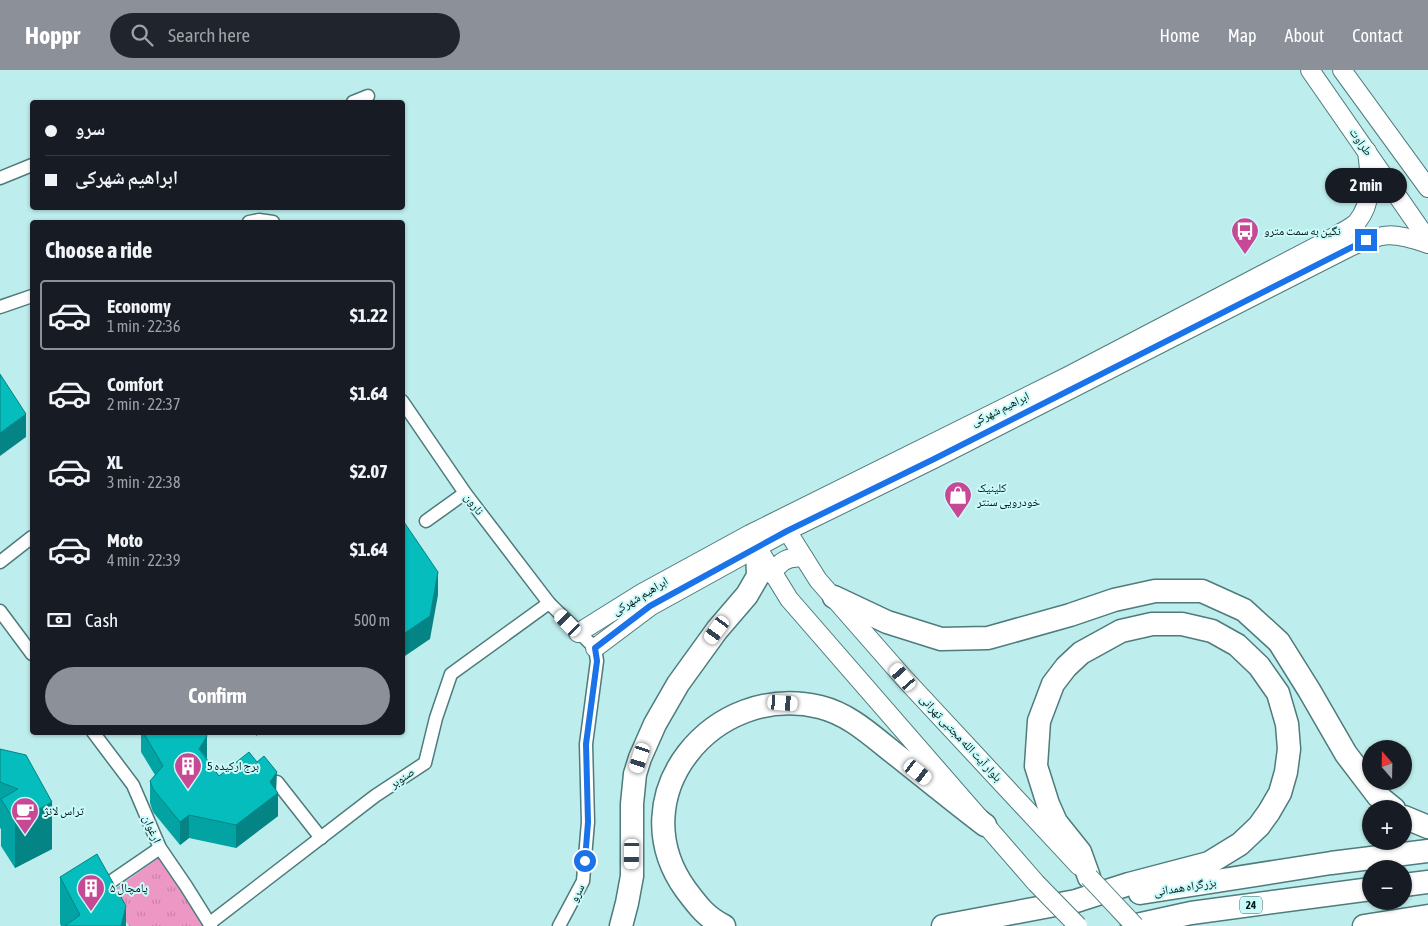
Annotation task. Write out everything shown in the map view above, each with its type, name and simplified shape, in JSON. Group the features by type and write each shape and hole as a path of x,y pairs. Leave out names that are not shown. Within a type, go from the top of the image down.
{"highway":[{"path":"621,926 632,876 632,790 640,758 655,724 678,684 717,630 747,595 758,576 753,541"},
{"path":"834,597 888,622 942,639 951,639 988,638 1070,615 1114,600 1155,590 1202,591 1244,610 1279,642 1346,754 1383,800"},
{"path":"1079,900 1129,884 1209,863 1240,844 1259,826 1270,812 1280,793 1286,772 1289,749 1287,724 1278,693 1259,666 1236,644 1212,631 1182,624 1152,624 1121,631 1081,653 1066,667 1053,684 1039,721 1036,766 1056,822 1080,852 1090,877"},
{"path":"724,926 710,919 680,881 670,863 664,843 662,828 663,812 672,779 692,748 706,734 724,721 743,712 783,703 820,707 839,714 858,724 874,736 985,825"},
{"path":"1412,820 1428,827"},
{"name":"بزرگراه همدانی","path":"942,926 1079,900 1164,890 1331,863 1428,851"},
{"path":"1412,884 1428,882"},
{"name":"24","path":"1133,926 1192,913 1362,890"},
{"path":"1364,926 1428,916"}],"main road":[{"name":"طراوت","path":"1310,70 1428,240"},
{"path":"1342,70 1423,174 1428,188"},
{"name":"ابراهیم شهرکی","path":"578,633 642,593 753,541 1334,237 1356,223 1367,205 1370,183 1367,151"},
{"name":"ابراهیم شهرکی","path":"783,525 934,459 1350,247 1381,235 1404,236 1428,244"},
{"name":"بلوار آیت الله مجتبی تهرانی","path":"783,525 818,580 910,684 1090,877 1133,926"},
{"name":"ابراهیم شهرکی","path":"595,648 650,606 753,541"},
{"path":"753,541 789,599 1036,883 1078,926"},
{"path":"774,575 778,565 784,560 796,557 804,558"}],"street":[{"path":"358,100 368,96"},
{"path":"0,178 30,166"},
{"path":"0,307 30,297"},
{"name":"نارون","path":"405,406 465,493 549,603 595,648"},
{"path":"426,521 465,493"},
{"path":"0,562 30,539"},
{"name":"صنوبر","path":"210,924 375,796 425,763 436,718 451,674 549,603"},
{"path":"0,611 30,651"},
{"name":"سرو","path":"559,926 583,881 588,822 586,744 597,661 595,648"},
{"name":"ارغوان","path":"95,735 133,785 160,848 210,924"},
{"path":"277,782 321,838"},
{"path":"103,887 160,848"}],"green space":[{"path":"160,857 203,926 129,926 108,894"}],"building":[{"path":"0,374 26,414 0,433"},
{"path":"405,523 438,572 430,616 405,633"},
{"name":"برج ارکیده 5","path":"145,735 206,735 199,749 219,776 249,752 257,762 264,756 277,772 270,782 278,793 236,825 189,815 180,822 153,789 150,781 163,766"},
{"path":"0,749 26,755 52,802 15,822 1,799 18,789 0,782"},
{"path":"97,854 126,906 121,926 65,926 80,915 60,877"}],"place":[{"name":"نگین به سمت مترو","path":"1245,255"},
{"name":"کلینیک خودرویی سنتر","path":"958,519"},
{"name":"برج ارکیده 5","path":"188,790"},
{"name":"تراس لانژ","path":"25,835"},
{"name":"پامچال ۵","path":"91,912"}],"route":[{"path":"585,861 588,822 586,744 597,661 595,648 650,606 787,531 934,459 1366,240"}]}
